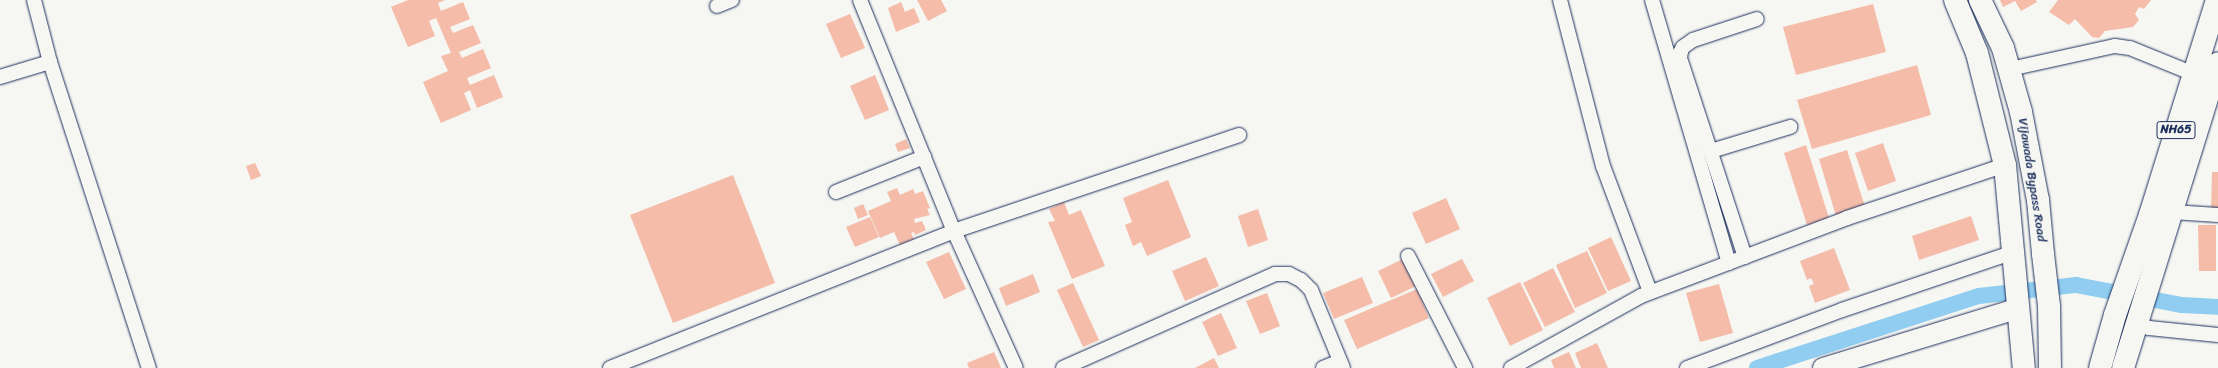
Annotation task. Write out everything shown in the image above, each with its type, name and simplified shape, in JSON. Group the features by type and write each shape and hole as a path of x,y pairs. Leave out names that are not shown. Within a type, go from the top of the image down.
{"main road":[{"name":"Vijawada Bypass Road","path":"1955,0 1977,53 2005,165 2024,368"},
{"name":"Vijawada Bypass Road","path":"1980,0 2003,48 2010,69 2028,148 2044,254 2049,306 2050,368"},
{"name":"NH65","path":"2123,368 2137,324 2145,262 2194,74 2217,0"},
{"name":"NH65","path":"2100,368 2115,315 2172,212 2211,108 2218,63"}],"street":[{"path":"34,0 50,62 149,368"},
{"path":"717,6 732,0"},
{"path":"860,0 954,231 1016,368"},
{"path":"1560,0 1603,166 1650,292"},
{"path":"1652,0 1729,262"},
{"path":"1745,256 1680,58 1680,51 1683,46 1693,40 1757,19"},
{"path":"2010,69 2115,46 2144,53 2194,74"},
{"path":"0,77 50,62"},
{"path":"1710,151 1790,127"},
{"path":"610,368 954,231 1239,135"},
{"path":"836,192 924,157"},
{"path":"1511,368 1650,292 1847,218 2005,165"},
{"path":"2172,212 2218,215"},
{"path":"1687,368 1842,310 2014,254"},
{"path":"1408,256 1465,368"},
{"path":"1063,368 1275,274 1289,274 1301,280 1311,290 1341,364 1323,368"},
{"path":"1823,368 2019,308"},
{"path":"2137,324 2149,328 2218,335"}],"building":[{"path":"408,0 445,0 438,3 441,11 463,2 470,19 450,27 453,33 473,25 481,43 459,52 462,58 483,49 491,68 467,78 470,85 494,75 503,97 477,108 470,90 464,93 471,110 441,123 423,82 448,71 441,56 451,53 436,18 429,21 435,36 408,47 391,7"},
{"path":"917,0 941,0 947,11 928,21"},
{"path":"2000,0 2036,0 2037,2 2021,11 2015,1 2003,7"},
{"path":"2058,0 2151,0 2144,9 2139,7 2135,14 2139,20 2133,27 2105,31 2099,38 2092,37 2075,19 2069,25 2049,12"},
{"path":"901,2 905,12 914,8 920,22 896,32 888,8"},
{"path":"1873,4 1886,52 1796,75 1783,27"},
{"path":"850,14 865,48 841,58 826,24"},
{"path":"1917,65 1931,115 1812,149 1797,100"},
{"path":"875,75 889,110 865,120 850,86"},
{"path":"906,139 910,148 898,152 895,144"},
{"path":"1883,143 1896,181 1868,191 1855,153"},
{"path":"1806,145 1829,218 1807,225 1784,153"},
{"path":"1847,150 1865,207 1836,216 1819,159"},
{"path":"255,163 261,176 251,180 246,166"},
{"path":"2212,172 2218,172 2218,212 2211,212"},
{"path":"733,175 775,283 673,323 630,215"},
{"path":"1168,180 1191,237 1147,256 1141,242 1133,246 1125,225 1132,222 1123,198"},
{"path":"897,188 900,195 913,189 915,194 923,191 930,208 927,209 930,215 914,219 915,223 922,221 926,230 915,235 914,232 911,233 914,239 900,245 894,232 880,238 868,211 891,201 887,192"},
{"path":"1446,198 1460,229 1426,244 1412,213"},
{"path":"1064,202 1069,215 1081,210 1105,266 1072,279 1048,222 1055,221 1049,209"},
{"path":"863,204 868,215 858,219 854,208"},
{"path":"1258,209 1268,240 1248,247 1238,216"},
{"path":"1971,216 1979,240 1919,260 1912,236"},
{"path":"870,217 879,237 855,247 846,227"},
{"path":"2198,225 2216,225 2216,271 2199,271"},
{"path":"1611,237 1631,281 1608,291 1588,248"},
{"path":"1834,248 1850,290 1815,303 1809,286 1814,284 1811,278 1807,280 1800,261"},
{"path":"1587,251 1607,293 1575,308 1556,265"},
{"path":"949,252 966,289 944,299 926,262"},
{"path":"1206,257 1219,286 1185,301 1172,271"},
{"path":"1403,259 1416,286 1391,298 1378,271"},
{"path":"1462,259 1474,281 1443,297 1431,274"},
{"path":"1553,268 1575,312 1545,327 1523,283"},
{"path":"1033,274 1040,292 1006,306 999,288"},
{"path":"1362,277 1373,303 1334,319 1323,293"},
{"path":"1520,282 1543,330 1510,346 1487,298"},
{"path":"1073,283 1099,340 1083,347 1057,290"},
{"path":"1719,284 1733,333 1700,342 1686,293"},
{"path":"1417,289 1429,318 1357,349 1344,320"},
{"path":"1267,293 1280,326 1260,334 1246,301"},
{"path":"1221,313 1237,348 1218,356 1202,322"},
{"path":"1597,343 1608,368 1581,368 1575,353"},
{"path":"994,352 1001,368 969,368 967,363"},
{"path":"1569,352 1576,368 1554,368 1551,360"},
{"path":"1214,358 1219,368 1195,368"}],"waterway":[{"path":"1757,368 1979,296 2076,285 2182,305 2218,307"}]}
